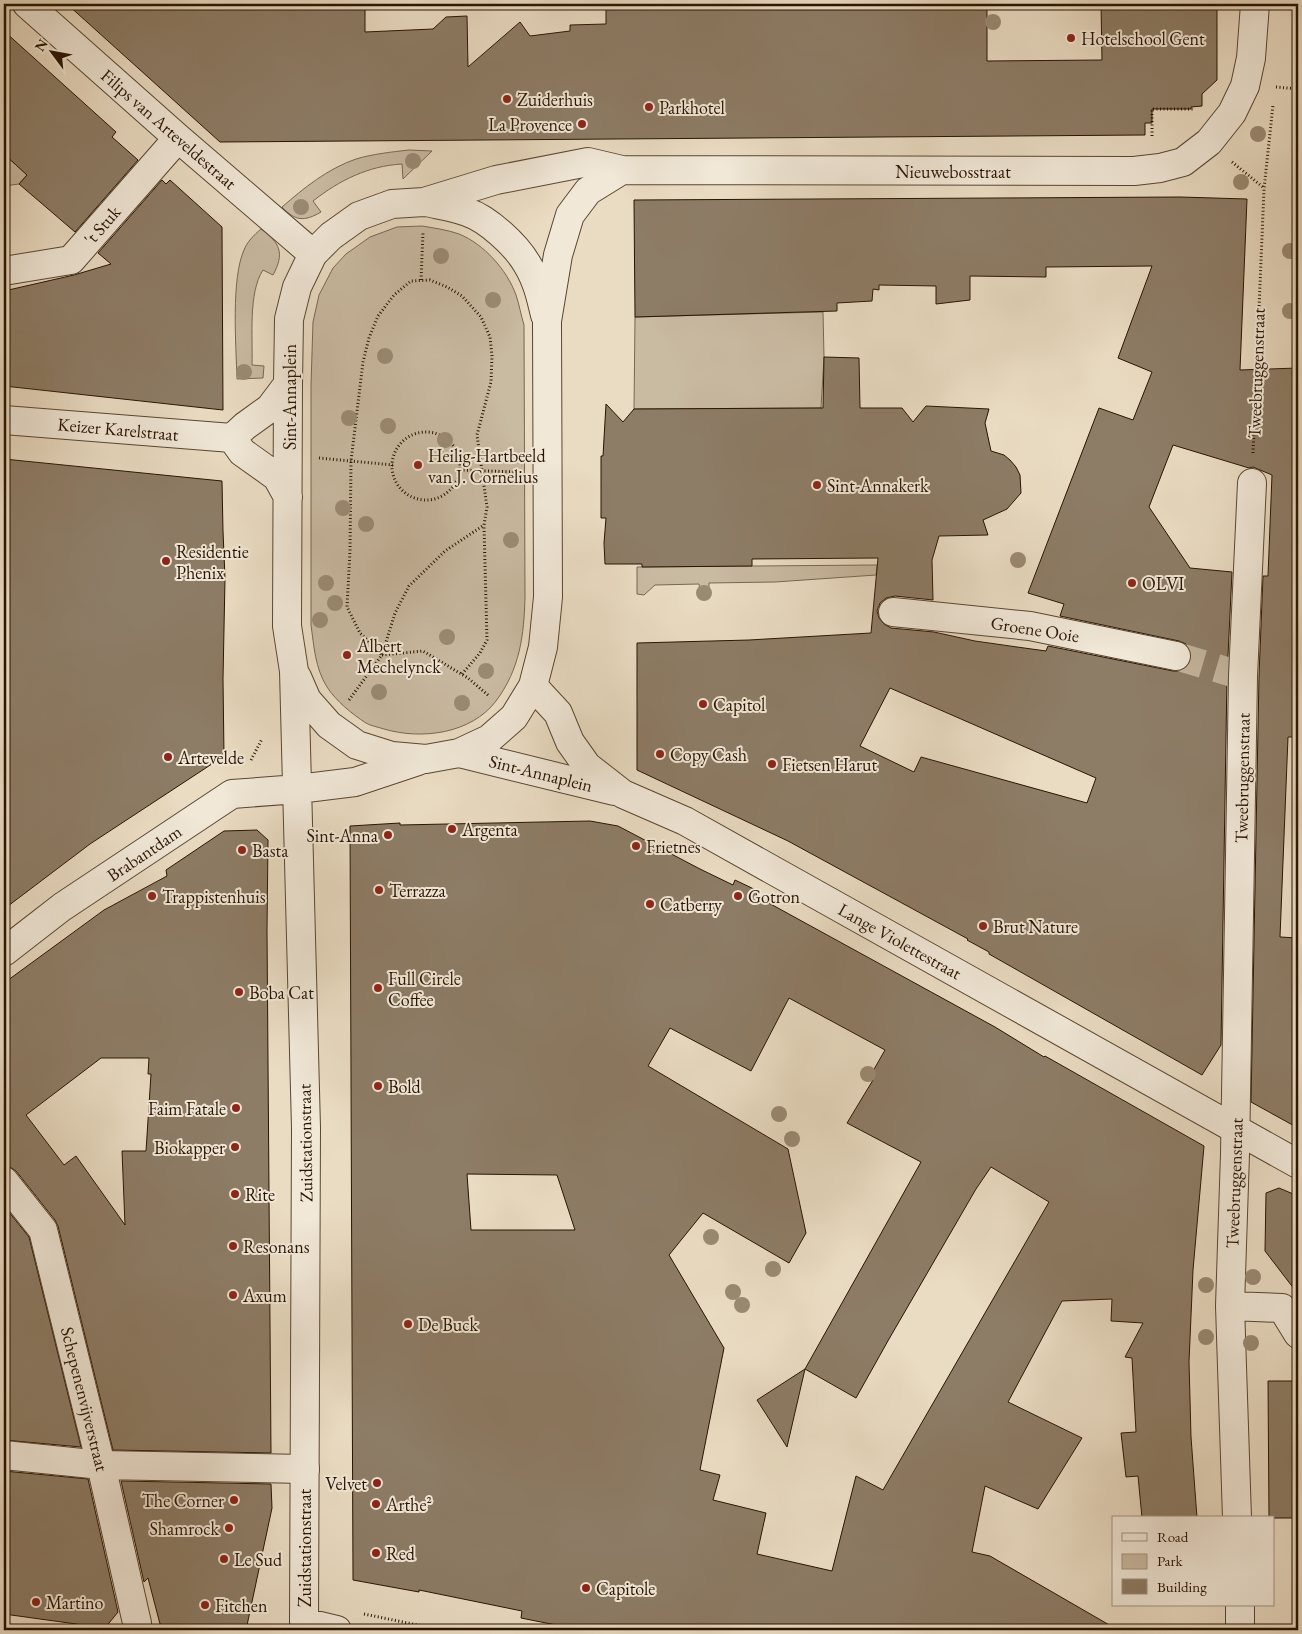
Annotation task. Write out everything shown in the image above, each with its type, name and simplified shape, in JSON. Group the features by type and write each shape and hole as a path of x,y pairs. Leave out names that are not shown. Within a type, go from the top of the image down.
{"street":[{"name":"Filips van Arteveldestraat","path":"27,4 178,138 313,254"},
{"name":"Nieuwebosstraat","path":"622,170 1134,171 1160,168 1183,162 1208,142 1232,113 1245,86 1251,58 1255,4"},
{"name":"'t Stuk","path":"4,271 71,260 178,138"},
{"name":"Sint-Annaplein","path":"298,789 294,671 288,626 288,384 290,319 297,286 313,254 331,236 359,216 392,204 424,202 496,180 588,162 622,170"},
{"name":"Sint-Annaplein","path":"294,671 307,700 328,723 357,745 392,756 426,758 459,752 489,738 514,718 533,686 544,647 548,596 547,321 558,255 570,215 588,191 622,170"},
{"name":"Sint-Annaplein","path":"424,202 468,212 490,225 510,243 531,271 538,287 547,321"},
{"path":"288,384 270,408 232,438 242,452 277,478 288,497"},
{"name":"Keizer Karelstraat","path":"4,420 232,438"},
{"name":"Tweebruggenstraat","path":"1237,1516 1230,1306 1236,1128 1243,686 1252,483"},
{"name":"Groene Ooie","path":"893,612 1030,626 1176,656"},
{"name":"Lange Violettestraat","path":"533,686 558,713 570,742 587,766 623,794 684,822 1298,1164"},
{"name":"Sint-Annaplein","path":"459,752 623,794"},
{"path":"298,789 355,782 426,758"},
{"name":"Brabantdam","path":"4,952 62,907 232,794 298,789"},
{"name":"Zuidstationstraat","path":"298,789 306,1128 304,1626"},
{"name":"Schepenenvijverstraat","path":"4,1180 43,1230 101,1465 138,1630"},
{"path":"1230,1306 1282,1308 1298,1334"},
{"path":"4,1455 101,1465 305,1469"},
{"path":"1240,1606 1240,1630"},
{"path":"304,1626 337,1630"}],"path":[{"path":"1276,79 1275,87 1298,89"},
{"name":"Tweebruggenstraat","path":"1252,483 1264,189 1274,96"},
{"path":"1152,125 1152,109 1191,109"},
{"path":"1208,142 1264,189"},
{"path":"421,280 424,202"},
{"path":"382,655 360,633 347,607 351,461 363,362 368,338 378,316 394,294 411,280 430,280 462,296 481,317 490,337 492,356 491,382 477,435 486,507 484,526 487,640 480,653 462,674"},
{"path":"429,432 439,434 455,448 459,458 460,470 450,490 429,500 408,494 399,486 394,476 393,465 394,454 408,437 418,433 429,432"},
{"path":"288,455 393,465"},
{"path":"460,470 547,474"},
{"path":"328,723 341,710 382,655 395,613 409,586 445,551 484,526"},
{"path":"382,655 423,651 462,674 514,718"},
{"path":"360,1613 442,1630"}],"green space":[{"path":"409,150 432,151 403,179 402,164 390,165 355,175 313,201 321,212 305,219 291,215 282,207 316,180 345,163 369,156"},
{"path":"4,154 27,175 19,184 4,186"},
{"path":"422,226 459,234 486,251 507,276 518,302 524,325 525,597 522,638 519,651 511,677 496,701 486,712 473,721 459,727 429,734 414,734 372,726 355,716 327,687 317,665 311,625 311,385 313,322 319,295 333,268 346,254 370,237 397,227"},
{"path":"261,229 273,239 279,249 277,267 273,275 263,270 258,280 253,303 252,365 264,366 263,378 237,379 235,313 237,278 245,247"},
{"path":"823,312 824,357 821,408 634,409 635,317"},
{"path":"877,565 876,575 775,582 709,583 709,592 700,592 699,584 655,585 644,595 637,594 637,567"}],"building":[{"path":"67,4 365,4 365,32 433,29 446,17 467,16 468,67 520,22 530,36 570,31 570,25 606,24 606,4 987,4 987,61 1102,60 1101,4 1217,4 1217,80 1202,94 1202,106 1191,107 1191,109 1152,109 1152,123 1145,123 1145,135 220,142"},
{"path":"4,31 116,132 112,137 138,160 75,232 19,184 27,175 4,154"},
{"path":"162,180 166,184 170,180 222,227 223,410 4,386 4,291 74,275 111,264 98,253"},
{"path":"1180,197 1247,199 1240,370 1298,368 1298,737 1288,737 1280,937 1298,938 1298,1128 1251,1102 1259,676 1263,576 1268,576 1272,475 1253,467 1249,468 1173,445 1149,507 1190,568 1232,572 1227,676 1221,1045 1202,1075 989,954 989,952 968,939 788,841 637,770 637,643 749,640 871,633 878,558 752,559 752,566 642,567 642,564 605,564 606,518 601,518 601,456 603,456 606,404 623,422 634,409 823,408 824,357 859,358 860,408 902,408 913,422 926,406 989,409 985,423 991,451 1004,455 1016,467 1020,475 1021,493 1007,509 983,520 988,535 939,536 932,560 933,600 895,596 886,598 880,603 877,611 879,618 884,624 891,628 934,632 975,641 1046,651 1048,646 1173,671 1181,671 1188,666 1191,659 1191,651 1186,644 1060,616 1064,604 1028,593 1099,408 1133,420 1152,372 1118,358 1152,266 1046,267 1046,277 970,276 970,300 936,304 936,286 879,285 879,290 873,289 872,301 837,303 837,311 635,317 634,200","holes":["890,688 1096,778 1087,803 921,757 914,772 860,746"]},
{"path":"4,459 222,481 225,578 224,756 90,844 4,909"},
{"path":"590,821 618,826 733,885 735,880 758,891 756,896 995,1027 1044,1057 1204,1146 1193,1270 1189,1362 1191,1437 1197,1516 1142,1516 1138,1476 1126,1477 1121,1433 1136,1432 1132,1358 1125,1357 1143,1323 1111,1321 1112,1299 1062,1301 1008,1402 1082,1438 1038,1509 985,1486 972,1552 990,1556 1118,1630 581,1630 521,1618 522,1611 419,1590 419,1592 353,1580 350,826 400,823 400,825","holes":["789,998 885,1050 869,1078 873,1080 847,1123 921,1162 805,1369 856,1398 976,1189 991,1167 1049,1202 883,1490 856,1476 832,1571 757,1554 766,1513 713,1500 720,1475 700,1470 724,1348 669,1255 703,1213 789,1263 806,1233 788,1149 648,1066 670,1028 751,1071","467,1174 557,1175 575,1230 471,1230"]},
{"path":"257,830 268,840 271,1453 113,1450 58,1226 16,1171 4,1166 4,983 104,910 167,876 166,870 224,831","holes":["101,1058 149,1058 148,1074 151,1074 146,1151 122,1151 125,1225 76,1156 64,1165 26,1115"]},
{"path":"1279,1188 1298,1196 1298,1294 1265,1251 1266,1193"},
{"path":"4,1206 29,1237 81,1447 4,1440"},
{"path":"805,1369 787,1447 757,1400"},
{"path":"1268,1381 1298,1381 1298,1518 1274,1518 1274,1516 1269,1516"},
{"path":"4,1471 88,1479 118,1612 105,1628 4,1614"},
{"path":"121,1481 271,1484 272,1508 246,1630 190,1630 160,1624 148,1578 144,1582"}],"tunnel":[{"path":"1176,656 1243,676"}],"place":[{"name":"Hotelschool Gent","path":"1071,38"},
{"name":"Zuiderhuis","path":"507,99"},
{"name":"Parkhotel","path":"649,107"},
{"name":"La Provence","path":"582,124"},
{"name":"Heilig-Hartbeeld van J. Cornelius","path":"418,465"},
{"name":"Sint-Annakerk","path":"817,485"},
{"name":"Residentie Phenix","path":"166,561"},
{"name":"OLVI","path":"1132,583"},
{"name":"Albert Mechelynck","path":"347,655"},
{"name":"Capitol","path":"703,704"},
{"name":"Copy Cash","path":"660,754"},
{"name":"Artevelde","path":"168,757"},
{"name":"Fietsen Harut","path":"772,764"},
{"name":"Argenta","path":"452,829"},
{"name":"Sint-Anna","path":"388,835"},
{"name":"Frietnes","path":"636,846"},
{"name":"Basta","path":"242,850"},
{"name":"Terrazza","path":"379,890"},
{"name":"Trappistenhuis","path":"152,896"},
{"name":"Gotron","path":"738,896"},
{"name":"Catberry","path":"650,904"},
{"name":"Brut Nature","path":"983,926"},
{"name":"Full Circle Coffee","path":"378,988"},
{"name":"Boba Cat","path":"239,992"},
{"name":"Bold","path":"378,1086"},
{"name":"Faim Fatale","path":"236,1108"},
{"name":"Biokapper","path":"235,1147"},
{"name":"Rite","path":"235,1194"},
{"name":"Resonans","path":"233,1246"},
{"name":"Axum","path":"233,1295"},
{"name":"De Buck","path":"408,1324"},
{"name":"Velvet","path":"377,1483"},
{"name":"The Corner","path":"234,1500"},
{"name":"Arthe²","path":"376,1504"},
{"name":"Shamrock","path":"229,1528"},
{"name":"Red","path":"376,1553"},
{"name":"Le Sud","path":"224,1559"},
{"name":"Capitole","path":"586,1588"},
{"name":"Martino","path":"36,1602"},
{"name":"Fitchen","path":"205,1605"}]}
